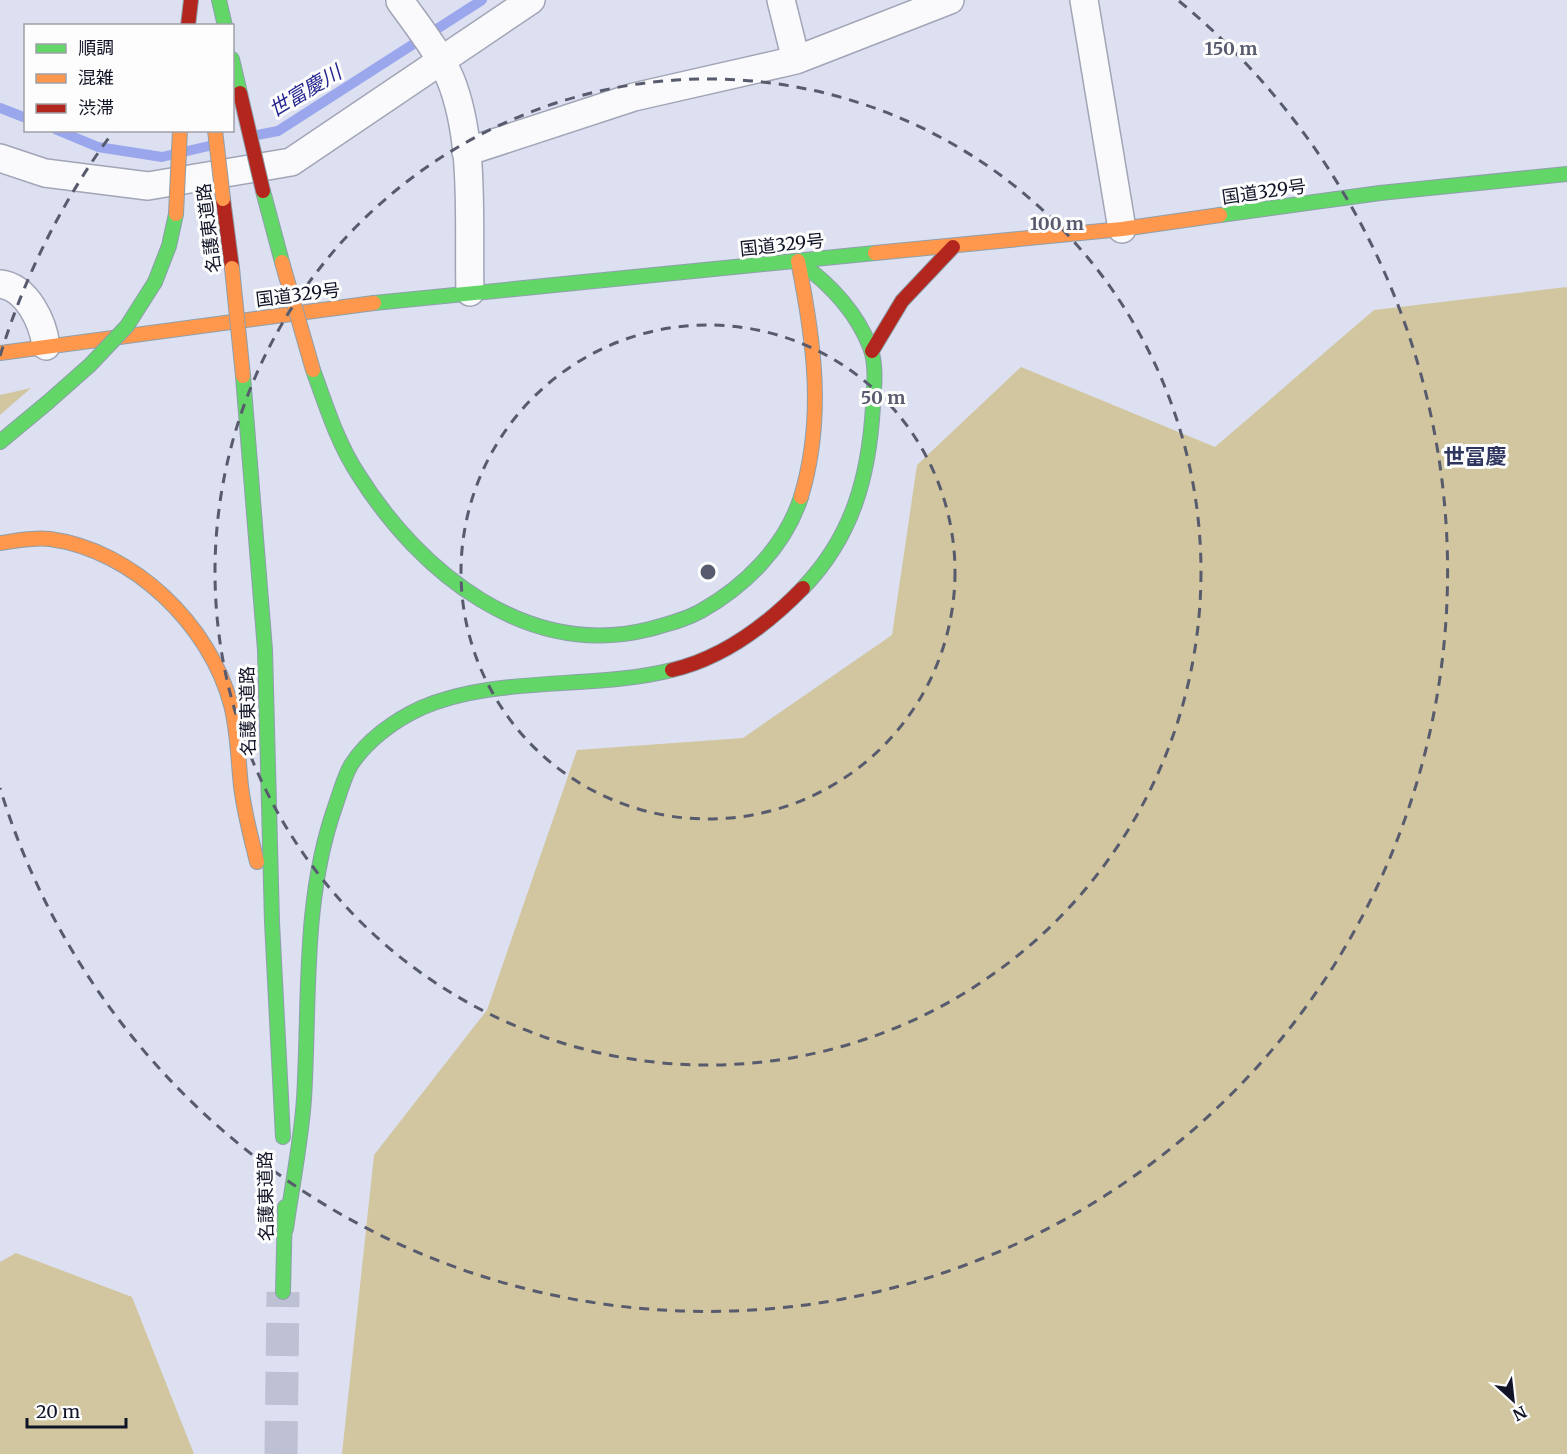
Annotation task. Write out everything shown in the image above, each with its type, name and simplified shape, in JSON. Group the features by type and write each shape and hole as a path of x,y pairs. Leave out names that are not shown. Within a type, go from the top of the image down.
{"highway":[{"path":"189,24 191,0"},
{"path":"198,0 201,24"},
{"path":"219,0 225,24"},
{"path":"234,68 263,191 313,370 338,435 357,473 386,516 419,555 465,594 523,623 555,632 588,637 655,630 716,604 741,585 783,533 799,502 814,427 814,354 798,261"},
{"path":"0,442 90,366 127,326 155,282 169,246 176,214 180,132"},
{"name":"名護東道路","path":"215,132 243,376 265,650 272,922 286,1228 283,1292"},
{"name":"国道329号","path":"0,353 470,292 1122,229 1380,193 1567,174"},
{"path":"872,351 902,301 953,247"},
{"path":"286,1228 303,1103 314,888 328,820 352,763 375,739 404,717 461,696 536,685 646,676 687,667 728,650 759,628 811,581 839,546 856,509 866,474 871,437 872,351 841,296 822,277 798,261"},
{"path":"0,543 50,539 85,547 125,566 160,592 194,632 217,670 230,703 245,813 272,922"}],"street":[{"path":"0,158 45,172 148,186 291,162 438,59 531,0"},
{"path":"782,0 796,60"},
{"path":"466,152 634,97 796,60 950,0"},
{"path":"1084,0 1122,229"},
{"path":"405,8 449,77 456,98 466,152 470,292"},
{"path":"0,284 11,285 26,298 44,331 46,346"}],"shaded area":[{"path":"1567,287 1567,1454 342,1454 374,1155 487,1010 577,750 743,738 892,635 917,465 1021,367 1215,447 1374,310"},
{"path":"31,388 0,415 0,395"},
{"path":"16,1253 132,1297 194,1454 0,1454 0,1262"}],"waterway":[{"name":"世富慶川","path":"252,136 278,131 482,0"},
{"name":"世富慶川","path":"0,108 24,117"},
{"name":"世富慶川","path":"62,132 98,147 162,157 213,145"}],"tunnel":[{"path":"281,1454 283,1292"}],"traffic: fast":[{"path":"219,0 225,24"},
{"path":"234,68 240,93"},
{"path":"1220,215 1380,193 1567,174"},
{"path":"263,191 282,262"},
{"path":"155,282 169,246 176,214"},
{"path":"374,303 875,253"},
{"path":"798,261 831,288 849,310 864,334 874,361 871,432 862,481 855,504 834,547 803,588"},
{"path":"47,403 90,365 127,326 155,282"},
{"path":"313,370 332,423 351,462 383,510 413,544 445,575 482,600 520,620 562,632 605,635 650,629 701,611 733,590 762,563 785,532 801,497"},
{"path":"243,376 265,650 272,922 283,1137"},
{"path":"0,442 47,403"},
{"path":"286,1229 303,1115 309,951 317,878 324,843 351,765 373,739 401,718 450,698 481,691 610,680 672,670"},
{"path":"283,1292 285,1207"}],"traffic: slow":[{"path":"176,214 180,132"},
{"path":"215,132 223,199"},
{"path":"875,253 1122,229 1220,215"},
{"path":"798,261 809,320 815,408 813,438 801,497"},
{"path":"282,262 313,370"},
{"path":"232,268 243,376"},
{"path":"0,353 374,303"},
{"path":"0,543 50,539 81,546 110,558 138,575 164,596 186,620 206,647 221,675 231,705 242,796 257,862"}],"traffic: jam":[{"path":"188,24 191,0"},
{"path":"240,93 263,191"},
{"path":"223,199 232,268"},
{"path":"872,351 902,301 953,247"},
{"path":"672,670 691,665 743,639 803,588"}],"district":[{"name":"世冨慶","path":"1475,457"}]}
